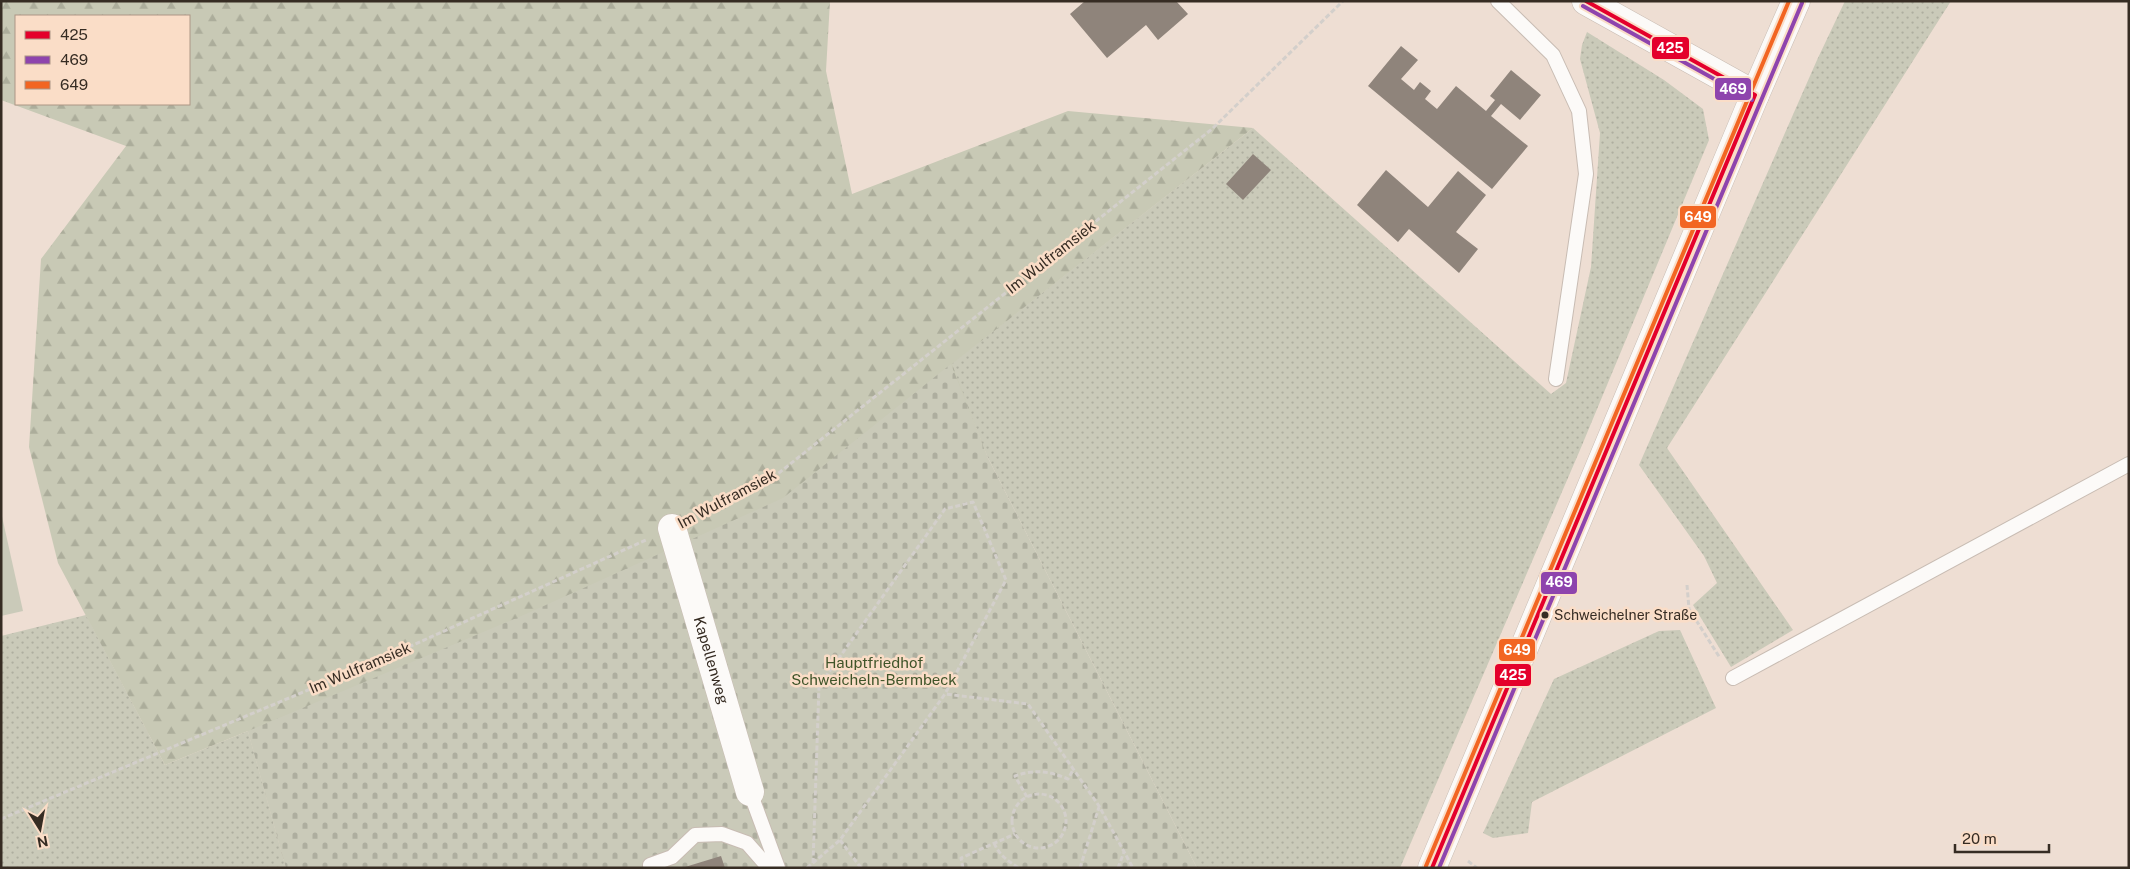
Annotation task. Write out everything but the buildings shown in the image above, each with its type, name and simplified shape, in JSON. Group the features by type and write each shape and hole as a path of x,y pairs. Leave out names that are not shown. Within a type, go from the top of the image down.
{"street":[{"path":"1586,1 1755,95"},
{"path":"1432,868 1796,1"},
{"name":"Kapellenweg","path":"672,528 750,792"}],"lane":[{"path":"1498,1 1553,55 1579,111 1586,174 1556,379"},
{"path":"1733,678 2129,464"},
{"path":"750,792 778,868"},
{"path":"650,865 672,857 695,835 722,834 747,843 769,868"}],"path":[{"name":"Im Wulframsiek","path":"1,819 382,659 672,528 770,480 1212,129 1343,1"},
{"path":"807,868 813,863 840,840 945,694 1006,580 973,502 945,509 819,686 813,863"},
{"path":"1686,585 1689,609 1733,678"},
{"path":"945,694 1028,704 1099,806 1133,868"},
{"path":"1027,797 1016,776 1026,772 1048,771 1068,779 1073,770"},
{"path":"1043,794 1059,803 1066,819 1065,829 1054,843 1046,847 1028,846 1015,834 1012,817 1020,802 1027,797 1043,794"},
{"path":"1080,868 1099,806"},
{"path":"963,868 961,858 1015,834"},
{"path":"840,840 861,864 861,868"},
{"path":"994,843 998,851 1009,862 1019,868"},
{"path":"1118,868 1124,852"}],"green space":[{"path":"1,1 830,1 826,71 852,194 1068,111 1253,128 952,364 987,456 286,868 248,731 165,765 58,563 29,447 41,259 126,146 1,100"},
{"path":"1845,1 1951,1 1667,448 1793,630 1731,667 1693,605 1717,583 1704,556 1639,465 1817,60"},
{"path":"1587,32 1664,80 1703,109 1709,140 1580,450 1400,868 1197,868 987,456 951,364 1253,128 1551,394 1566,383 1591,267 1600,133 1580,59 1582,45"},
{"name":"Hauptfriedhof Schweicheln-Bermbeck","path":"951,364 987,456 1197,868 286,868 248,731 526,614 783,498"},
{"path":"1,512 23,611 1,616"},
{"path":"86,615 165,765 248,731 286,868 1,868 1,636"},
{"path":"1680,630 1716,708 1532,802 1528,833 1493,838 1483,833 1554,679 1659,631"}],"transit line":[{"name":"425","path":"1586,1 1755,95"},
{"name":"649","path":"1426,866 1789,1"},
{"name":"469","path":"1439,868 1802,3"},
{"name":"469","path":"1583,6 1752,100"},
{"name":"425","path":"1432,868 1755,95"}],"place":[{"name":"Schweichelner Straße","path":"1545,615"}]}
